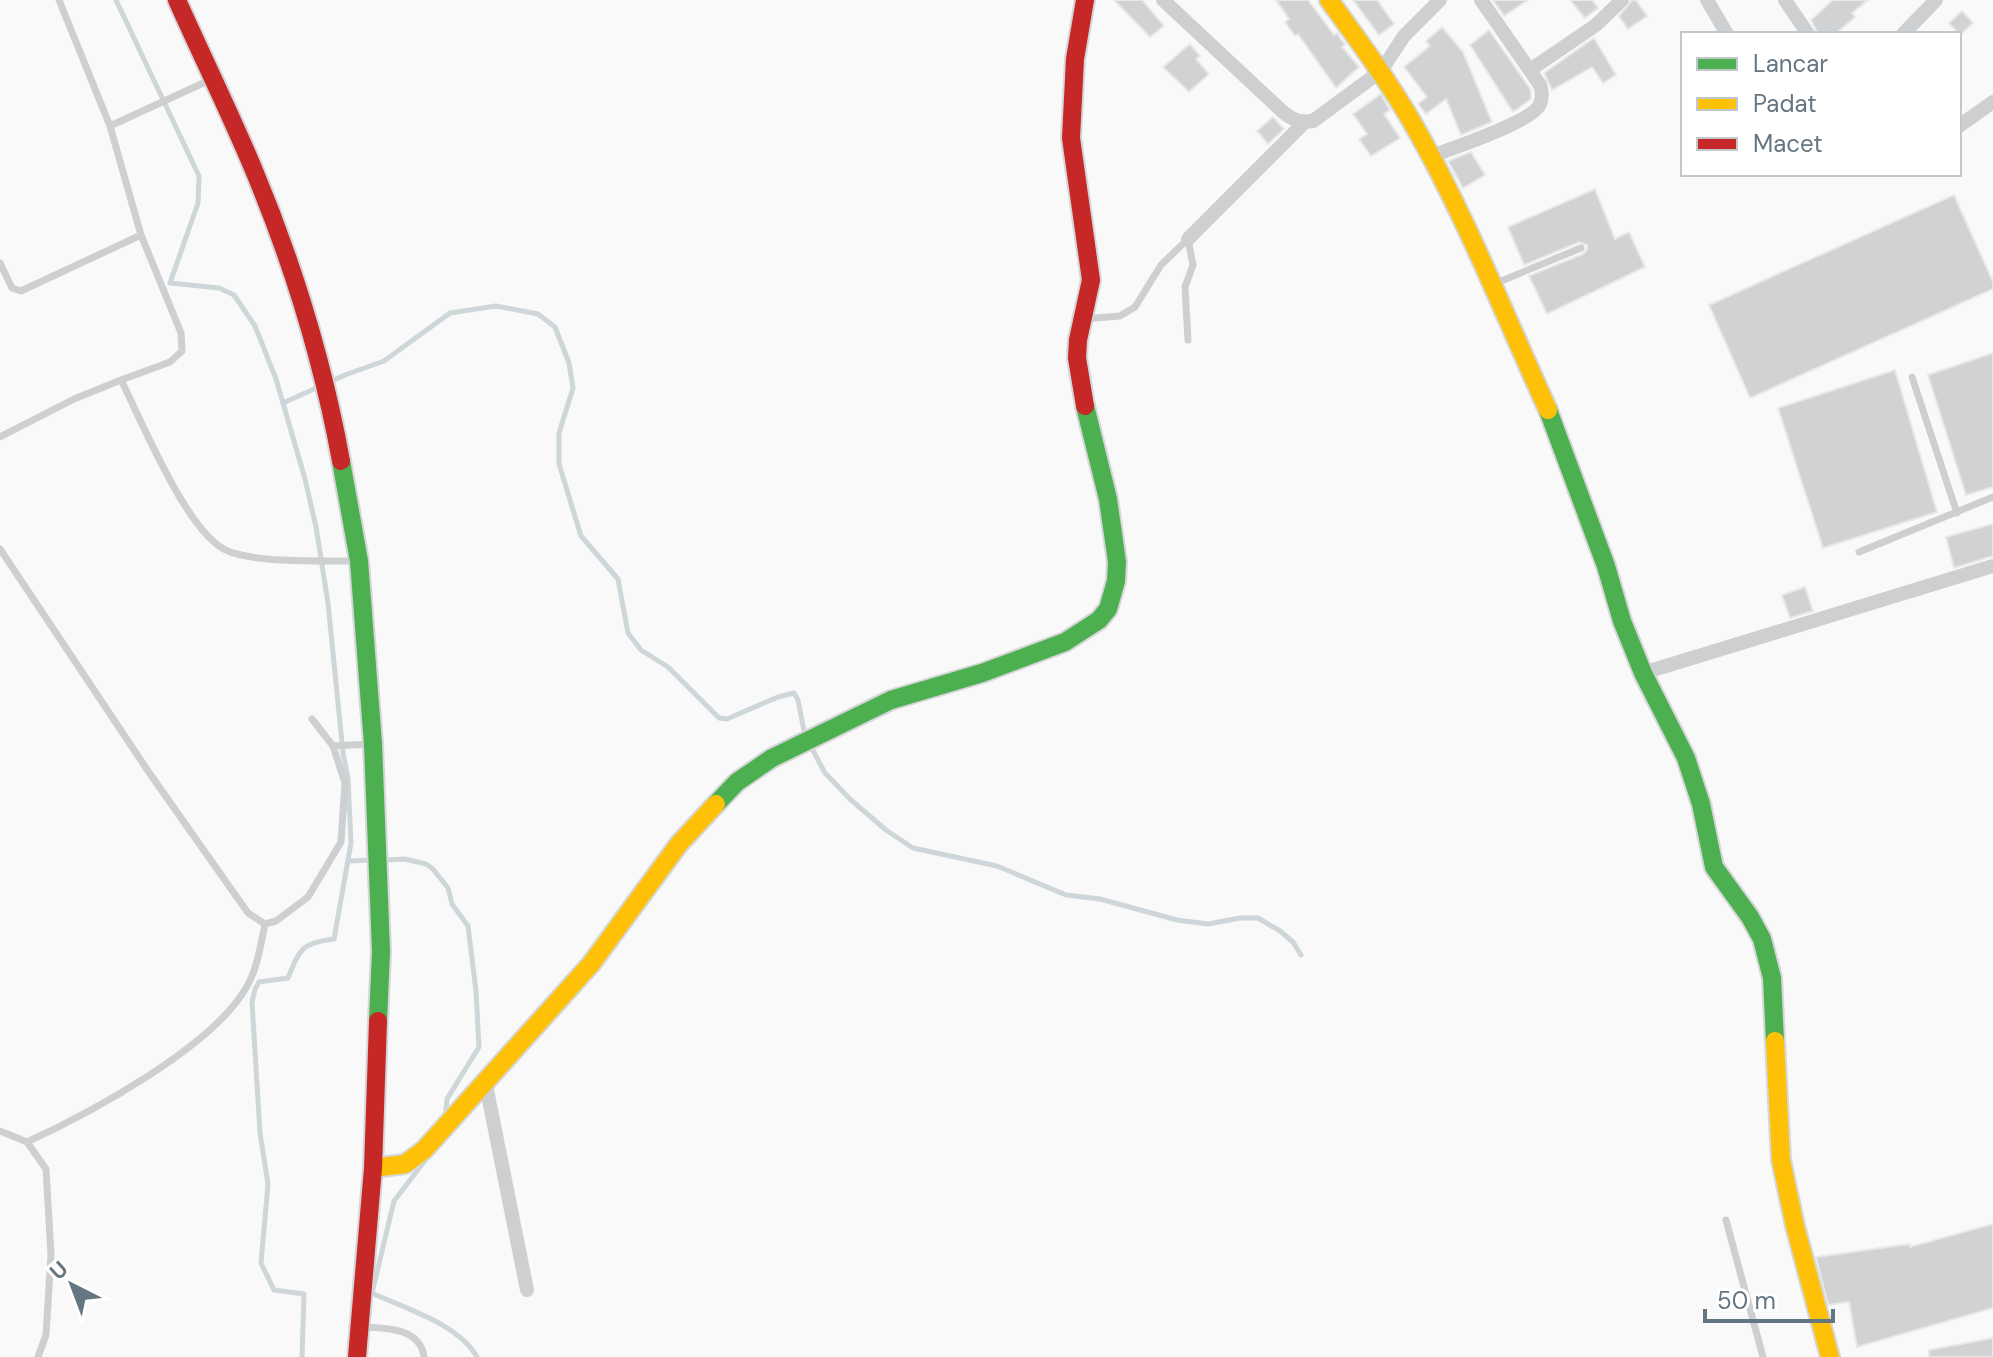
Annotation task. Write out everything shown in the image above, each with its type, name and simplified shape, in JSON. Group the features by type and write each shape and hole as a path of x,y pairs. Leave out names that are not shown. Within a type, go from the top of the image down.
{"street":[{"path":"177,0 254,170 312,339 335,430 359,561 373,744 381,951 373,1168 357,1357"},
{"path":"373,1168 394,1167 416,1158 591,964 679,844 737,782 772,758 891,700 982,673 1065,642 1099,620 1108,609 1116,581 1117,562 1108,499 1079,376 1078,340 1091,280 1071,138 1075,59 1085,0"},
{"path":"1163,0 1283,112 1297,121 1305,122 1313,121 1381,71 1404,36 1440,0"},
{"path":"1329,0 1381,71 1432,156 1492,285 1557,431 1643,673 1674,731 1695,782 1714,867 1750,917 1768,958 1775,1019 1781,1160 1805,1268 1830,1357"},
{"path":"1432,156 1514,124 1540,105 1542,93 1530,70 1481,0"},
{"path":"1530,70 1596,25 1622,0"},
{"path":"1707,0 1726,32"},
{"path":"1785,0 1807,32"},
{"path":"1905,32 1936,0"},
{"path":"1961,125 1993,102"},
{"path":"1188,239 1305,122"},
{"path":"1643,673 1993,566"},
{"path":"485,1080 527,1290"}],"lane":[{"path":"0,437 74,399 170,362 182,351 181,333 141,235 110,126 59,0"},
{"path":"110,126 214,78"},
{"path":"0,263 12,288 21,291 141,235"},
{"path":"1083,319 1120,316 1135,307 1161,265 1188,239"},
{"path":"1188,239 1193,265 1185,287 1188,340"},
{"path":"1492,285 1581,248"},
{"path":"1912,377 1957,513"},
{"path":"121,380 177,493 206,535 224,550 239,555 359,561"},
{"path":"1859,552 1993,497"},
{"path":"0,549 148,771 248,913 265,924 276,921 308,897 341,842 345,783 333,746 312,719"},
{"path":"333,746 373,744"},
{"path":"27,1142 101,1105 214,1027 247,988 265,924"},
{"path":"0,1131 27,1142 46,1169 51,1255 46,1335 38,1357"},
{"path":"1726,1220 1763,1357"},
{"path":"360,1327 395,1328 418,1343 424,1357"}],"building":[{"path":"1114,0 1142,0 1164,26 1150,37"},
{"path":"1276,0 1308,0 1334,35 1337,33 1345,45 1342,47 1359,67 1336,88 1298,34 1295,36 1285,22 1289,19"},
{"path":"1353,0 1377,0 1394,24 1379,35"},
{"path":"1493,0 1528,0 1504,16"},
{"path":"1570,0 1592,0 1598,8 1585,18"},
{"path":"1632,0 1636,0 1647,16 1628,29 1619,16"},
{"path":"1833,0 1868,0 1852,13 1855,17 1837,32 1817,32 1811,20"},
{"path":"1962,11 1973,23 1961,34 1949,23"},
{"path":"1442,27 1463,52 1492,122 1461,135 1446,99 1426,114 1418,104 1427,97 1404,67 1430,46 1426,41"},
{"path":"1489,30 1531,90 1531,99 1513,112 1470,45"},
{"path":"1594,38 1616,75 1603,83 1592,67 1552,90 1544,73"},
{"path":"1190,44 1200,56 1196,59 1209,74 1189,92 1163,67"},
{"path":"1381,94 1390,110 1384,114 1400,138 1371,156 1359,139 1367,134 1353,114"},
{"path":"1273,117 1284,129 1268,144 1257,131"},
{"path":"1471,152 1485,175 1463,188 1448,161"},
{"path":"1595,189 1615,239 1629,232 1645,267 1547,314 1529,276 1583,254 1587,245 1579,242 1524,265 1508,227"},
{"path":"1954,195 1993,282 1993,289 1750,398 1709,305"},
{"path":"1993,353 1993,487 1966,495 1928,375"},
{"path":"1895,370 1937,512 1823,548 1778,408"},
{"path":"1993,524 1993,556 1954,568 1946,537"},
{"path":"1805,587 1813,611 1790,618 1782,595"},
{"path":"1993,1224 1993,1308 1857,1347 1849,1302 1828,1305 1816,1257 1910,1244 1910,1247"},
{"path":"1993,1338 1993,1357 1929,1357 1929,1350"}],"waterway":[{"path":"116,0 199,176 198,203 170,283 219,288 234,295 255,326 276,379 305,479 328,603 348,778 351,843 334,939 303,949 288,978 259,982 252,1002 260,1133 268,1184 261,1263 274,1290 304,1294 302,1357"},
{"path":"283,403 384,361 450,313 496,306 538,314 555,327 569,363 573,388 559,433 559,464 581,536 618,579 628,633 641,650 668,667 719,718 727,719 794,693 805,736"},
{"path":"810,745 825,773 851,800 913,848 997,866 1066,895 1100,899 1177,920 1208,924 1258,918 1293,942 1301,955"},
{"path":"383,860 405,859 433,869 448,888 452,904 468,926 479,1047 447,1099 445,1119"},
{"path":"348,861 373,860"},
{"path":"427,1158 394,1201 372,1293 445,1326 469,1345 477,1357"}],"traffic: fast":[{"path":"716,804 737,782 772,758 891,700 982,673 1065,642 1099,620 1108,609 1116,581 1117,562 1108,499 1085,406"},
{"path":"1548,410 1606,566 1622,621 1643,673 1686,758 1701,804 1714,867 1762,939 1772,978 1775,1041"},
{"path":"341,461 359,561 373,744 381,951 378,1021"}],"traffic: slow":[{"path":"1329,0 1393,90 1431,157 1467,228 1548,410"},
{"path":"373,1168 405,1164 424,1150 591,964 679,844 716,804"},
{"path":"1775,1041 1781,1160 1830,1357"}],"traffic: jam":[{"path":"177,0 244,147 281,239 316,349 341,461"},
{"path":"1085,0 1075,59 1071,138 1091,280 1077,358 1085,406"},
{"path":"357,1357 373,1168 378,1021"}]}
